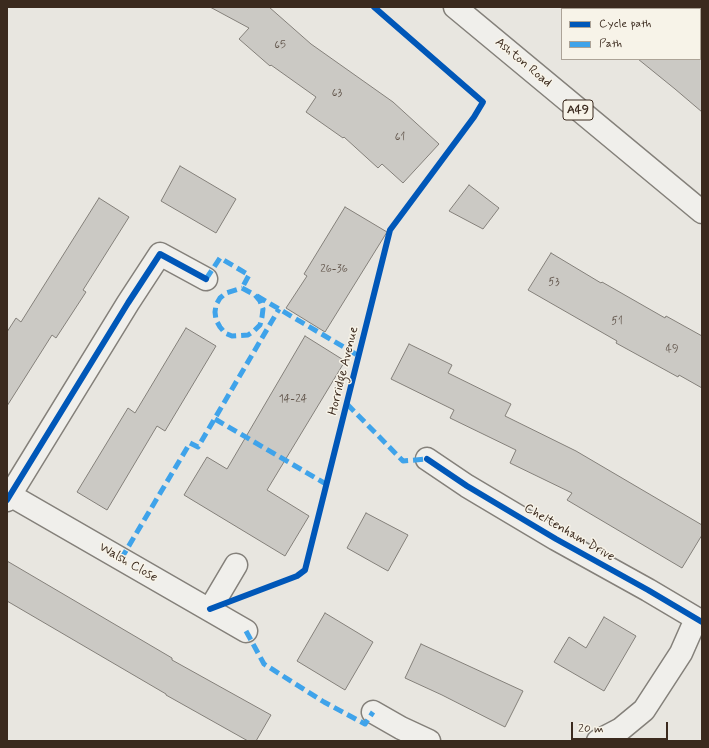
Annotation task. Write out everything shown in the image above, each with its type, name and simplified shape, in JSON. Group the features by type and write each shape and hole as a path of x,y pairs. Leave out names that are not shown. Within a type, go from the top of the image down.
{"street":[{"name":"Ashton Road","path":"455,7 702,212"},
{"path":"9,497 160,254 206,279"},
{"name":"Cheltenham Drive","path":"427,459 467,486 699,621"},
{"name":"Walsh Close","path":"9,497 210,609 246,631"},
{"path":"210,609 236,565"},
{"path":"598,741 621,729 644,710 681,653 699,621"},
{"path":"373,712 397,735 429,741"}],"building":[{"path":"210,7 269,7 311,44 393,102 439,144 403,183 382,164 378,168 344,137 343,138 306,112 316,97 271,65 270,66 239,39 249,28"},
{"path":"702,59 702,112 639,60"},
{"path":"180,166 236,199 216,233 161,201"},
{"path":"469,185 499,208 483,229 449,211"},
{"path":"99,198 129,217 83,290 86,292 56,338 52,335 7,406 7,332 16,318 21,322"},
{"path":"345,207 387,232 325,332 286,308 307,276 304,274"},
{"path":"551,253 601,283 602,282 665,318 666,316 702,336 702,388 679,375 678,377 616,343 617,341 528,290"},
{"path":"186,328 216,346 165,431 157,426 107,510 77,492 128,408 135,413"},
{"path":"305,336 345,361 267,490 309,516 285,556 184,495 207,457 227,469"},
{"path":"409,344 452,365 448,373 511,404 505,416 576,451 702,525 702,535 682,568 567,500 572,493 510,463 516,450 450,418 454,410 391,379"},
{"path":"366,513 408,535 388,571 347,548"},
{"path":"7,561 172,658 172,660 271,715 256,741 248,741 166,695 7,601"},
{"path":"325,613 373,642 345,690 297,661"},
{"path":"604,617 636,636 604,691 554,662 569,637 586,648"},
{"path":"421,644 523,691 505,727 405,678"}],"marked path":[{"path":"206,279 220,258 249,275 242,288"},
{"path":"242,288 255,295 260,301 263,309 262,317 260,325 248,335 232,336 225,333 216,320 216,305 220,298 226,293 242,288"},
{"path":"257,296 359,356"},
{"path":"121,559 190,443 198,447 279,309"},
{"path":"347,404 403,461 427,459"},
{"path":"215,419 326,484"},
{"path":"246,631 264,664 324,702 365,724 373,712"}],"cycle path":[{"name":"Horridge Avenue","path":"210,609 297,576 305,570 390,230 474,117 483,102 374,7"},
{"path":"7,500 128,303 160,254 206,279"},
{"path":"427,459 467,486 556,539 702,622"}]}
